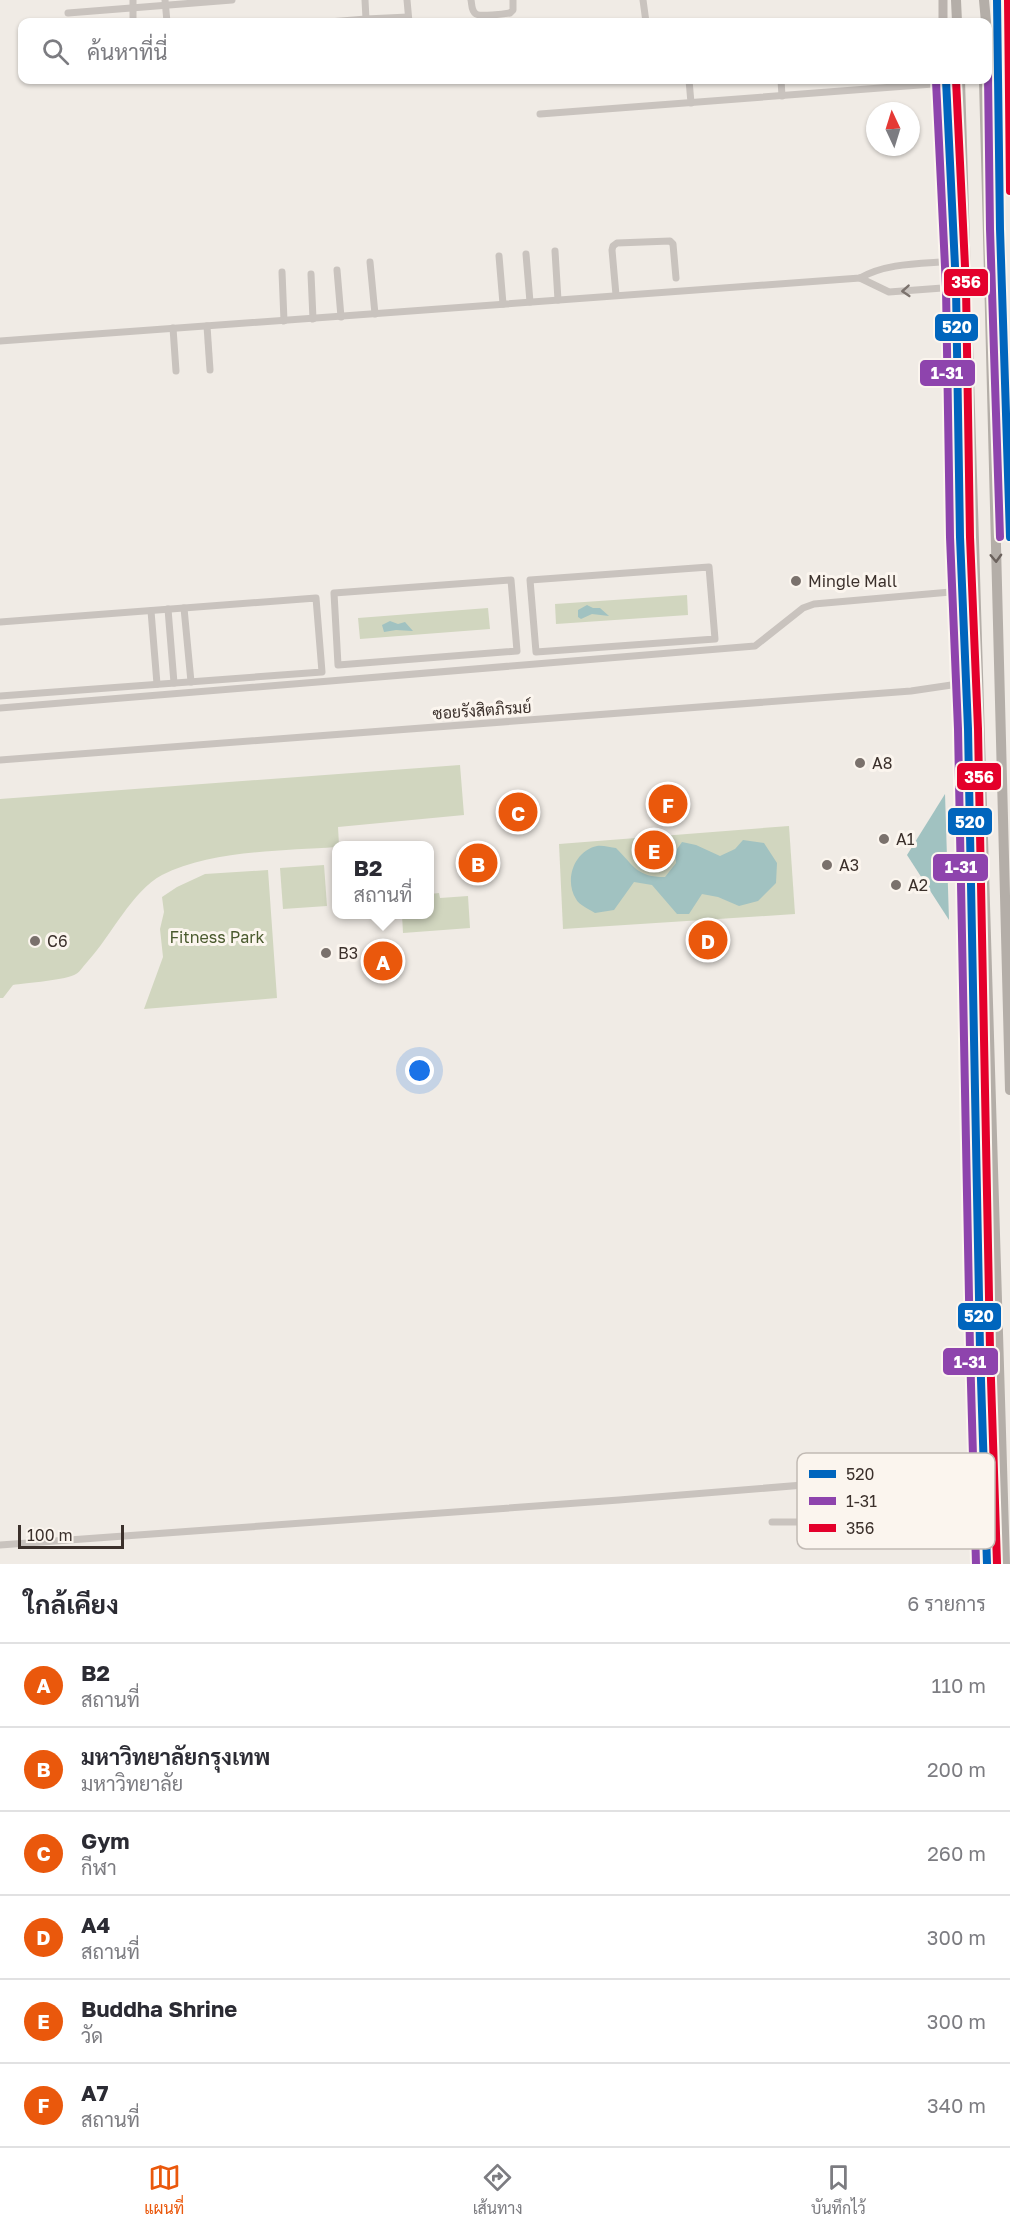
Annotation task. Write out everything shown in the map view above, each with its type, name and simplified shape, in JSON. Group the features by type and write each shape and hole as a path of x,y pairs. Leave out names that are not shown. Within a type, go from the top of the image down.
{"highway":[{"path":"956,0 956,18"},
{"path":"983,0 984,18"},
{"path":"948,84 950,144"},
{"path":"960,84 1005,1564"},
{"path":"984,84 1010,1090"},
{"path":"992,84 999,156"},
{"path":"971,928 987,962"}],"main road":[{"path":"942,0 943,18"},
{"path":"997,0 1010,537"},
{"path":"950,144 956,287 984,1453"},
{"path":"975,1151 978,1159 990,1453"},
{"path":"986,1549 987,1564"},
{"path":"993,1549 993,1564"}],"street":[{"path":"133,0 134,18"},
{"path":"68,13 165,3 232,0"},
{"path":"365,0 366,18"},
{"path":"407,0 408,18"},
{"path":"471,0 473,11 482,15 510,13 513,10 513,0"},
{"path":"643,0 645,18"},
{"path":"165,3 166,18"},
{"path":"689,84 691,103"},
{"path":"781,84 782,96"},
{"path":"540,114 915,84"},
{"path":"616,296 612,250 617,243 670,241 673,244 676,278"},
{"path":"555,252 558,300"},
{"path":"526,254 530,302"},
{"path":"499,256 503,304"},
{"path":"0,341 860,278 888,267 955,261"},
{"path":"370,262 375,314"},
{"path":"338,270 340,317"},
{"path":"282,272 284,321"},
{"path":"310,274 313,319"},
{"path":"860,278 889,292 956,287"},
{"path":"207,326 210,370"},
{"path":"173,328 176,371"},
{"path":"710,567 716,639 625,646 536,652 530,580 710,567"},
{"path":"511,580 517,651 430,659 338,665 334,594 511,580"},
{"path":"0,708 755,646 803,608 814,604 962,591"},
{"path":"0,622 316,598 322,672 0,696"},
{"path":"184,608 191,682"},
{"path":"168,609 174,683"},
{"path":"150,611 157,684"},
{"path":"625,646 626,658"},
{"path":"430,659 431,674"},
{"path":"211,680 212,692"},
{"name":"ซอยรังสิตภิรมย์","path":"0,760 911,691 965,683"},
{"path":"0,1545 797,1486"},
{"path":"772,1522 797,1522"}],"green space":[{"path":"687,595 688,615 556,624 555,604"},
{"path":"488,608 490,629 360,639 358,618"},
{"path":"460,765 464,815 338,827 339,841 332,841 332,847 224,856 181,867 162,875 141,892 97,951 77,973 64,978 13,985 3,998 0,998 0,799"},
{"path":"789,826 795,914 563,929 559,844"},
{"path":"324,865 327,906 283,909 280,868"},
{"name":"Fitness Park","path":"268,870 277,998 144,1009 163,957 160,929 164,912 162,897 205,874"},
{"path":"439,893 440,898 468,896 470,928 403,933 402,919 434,919 434,894"}],"water":[{"path":"587,605 600,608 609,616 592,614 581,619 578,617 578,610"},
{"path":"390,621 398,624 405,622 413,631 384,632 382,625"},
{"path":"945,794 949,920 907,855"},
{"path":"743,840 764,843 777,863 776,883 758,901 739,906 718,897 702,894 689,914 677,914 652,885 634,882 614,910 595,913 579,903 573,891 571,875 573,867 582,854 597,846 616,848 632,866 642,873 665,877 676,863 675,852 682,842 696,845 720,856 735,849"}],"transit line":[{"name":"520","path":"997,0 1000,229 1010,537"},
{"name":"356","path":"1008,0 1010,191"},
{"name":"1-31","path":"936,84 946,287 950,537 958,729 973,1453"},
{"name":"520","path":"946,84 956,287 960,537 968,729 983,1453"},
{"name":"356","path":"956,84 966,287 970,537 978,729 993,1453"},
{"name":"1-31","path":"988,84 990,229 1000,537"},
{"name":"356","path":"995,1503 997,1564"},
{"name":"1-31","path":"976,1549 976,1564"},
{"name":"520","path":"987,1549 987,1564"}],"place":[{"name":"Mingle Mall","path":"796,581"},
{"name":"A8","path":"860,763"},
{"name":"A7","path":"668,804"},
{"name":"Gym","path":"518,812"},
{"name":"A1","path":"884,839"},
{"name":"Buddha Shrine","path":"654,850"},
{"name":"มหาวิทยาลัยกรุงเทพ","path":"478,863"},
{"name":"A3","path":"827,865"},
{"name":"A2","path":"896,885"},
{"name":"A4","path":"708,940"},
{"name":"C6","path":"35,941"},
{"name":"B3","path":"326,953"},
{"name":"B2","path":"383,961"}]}
